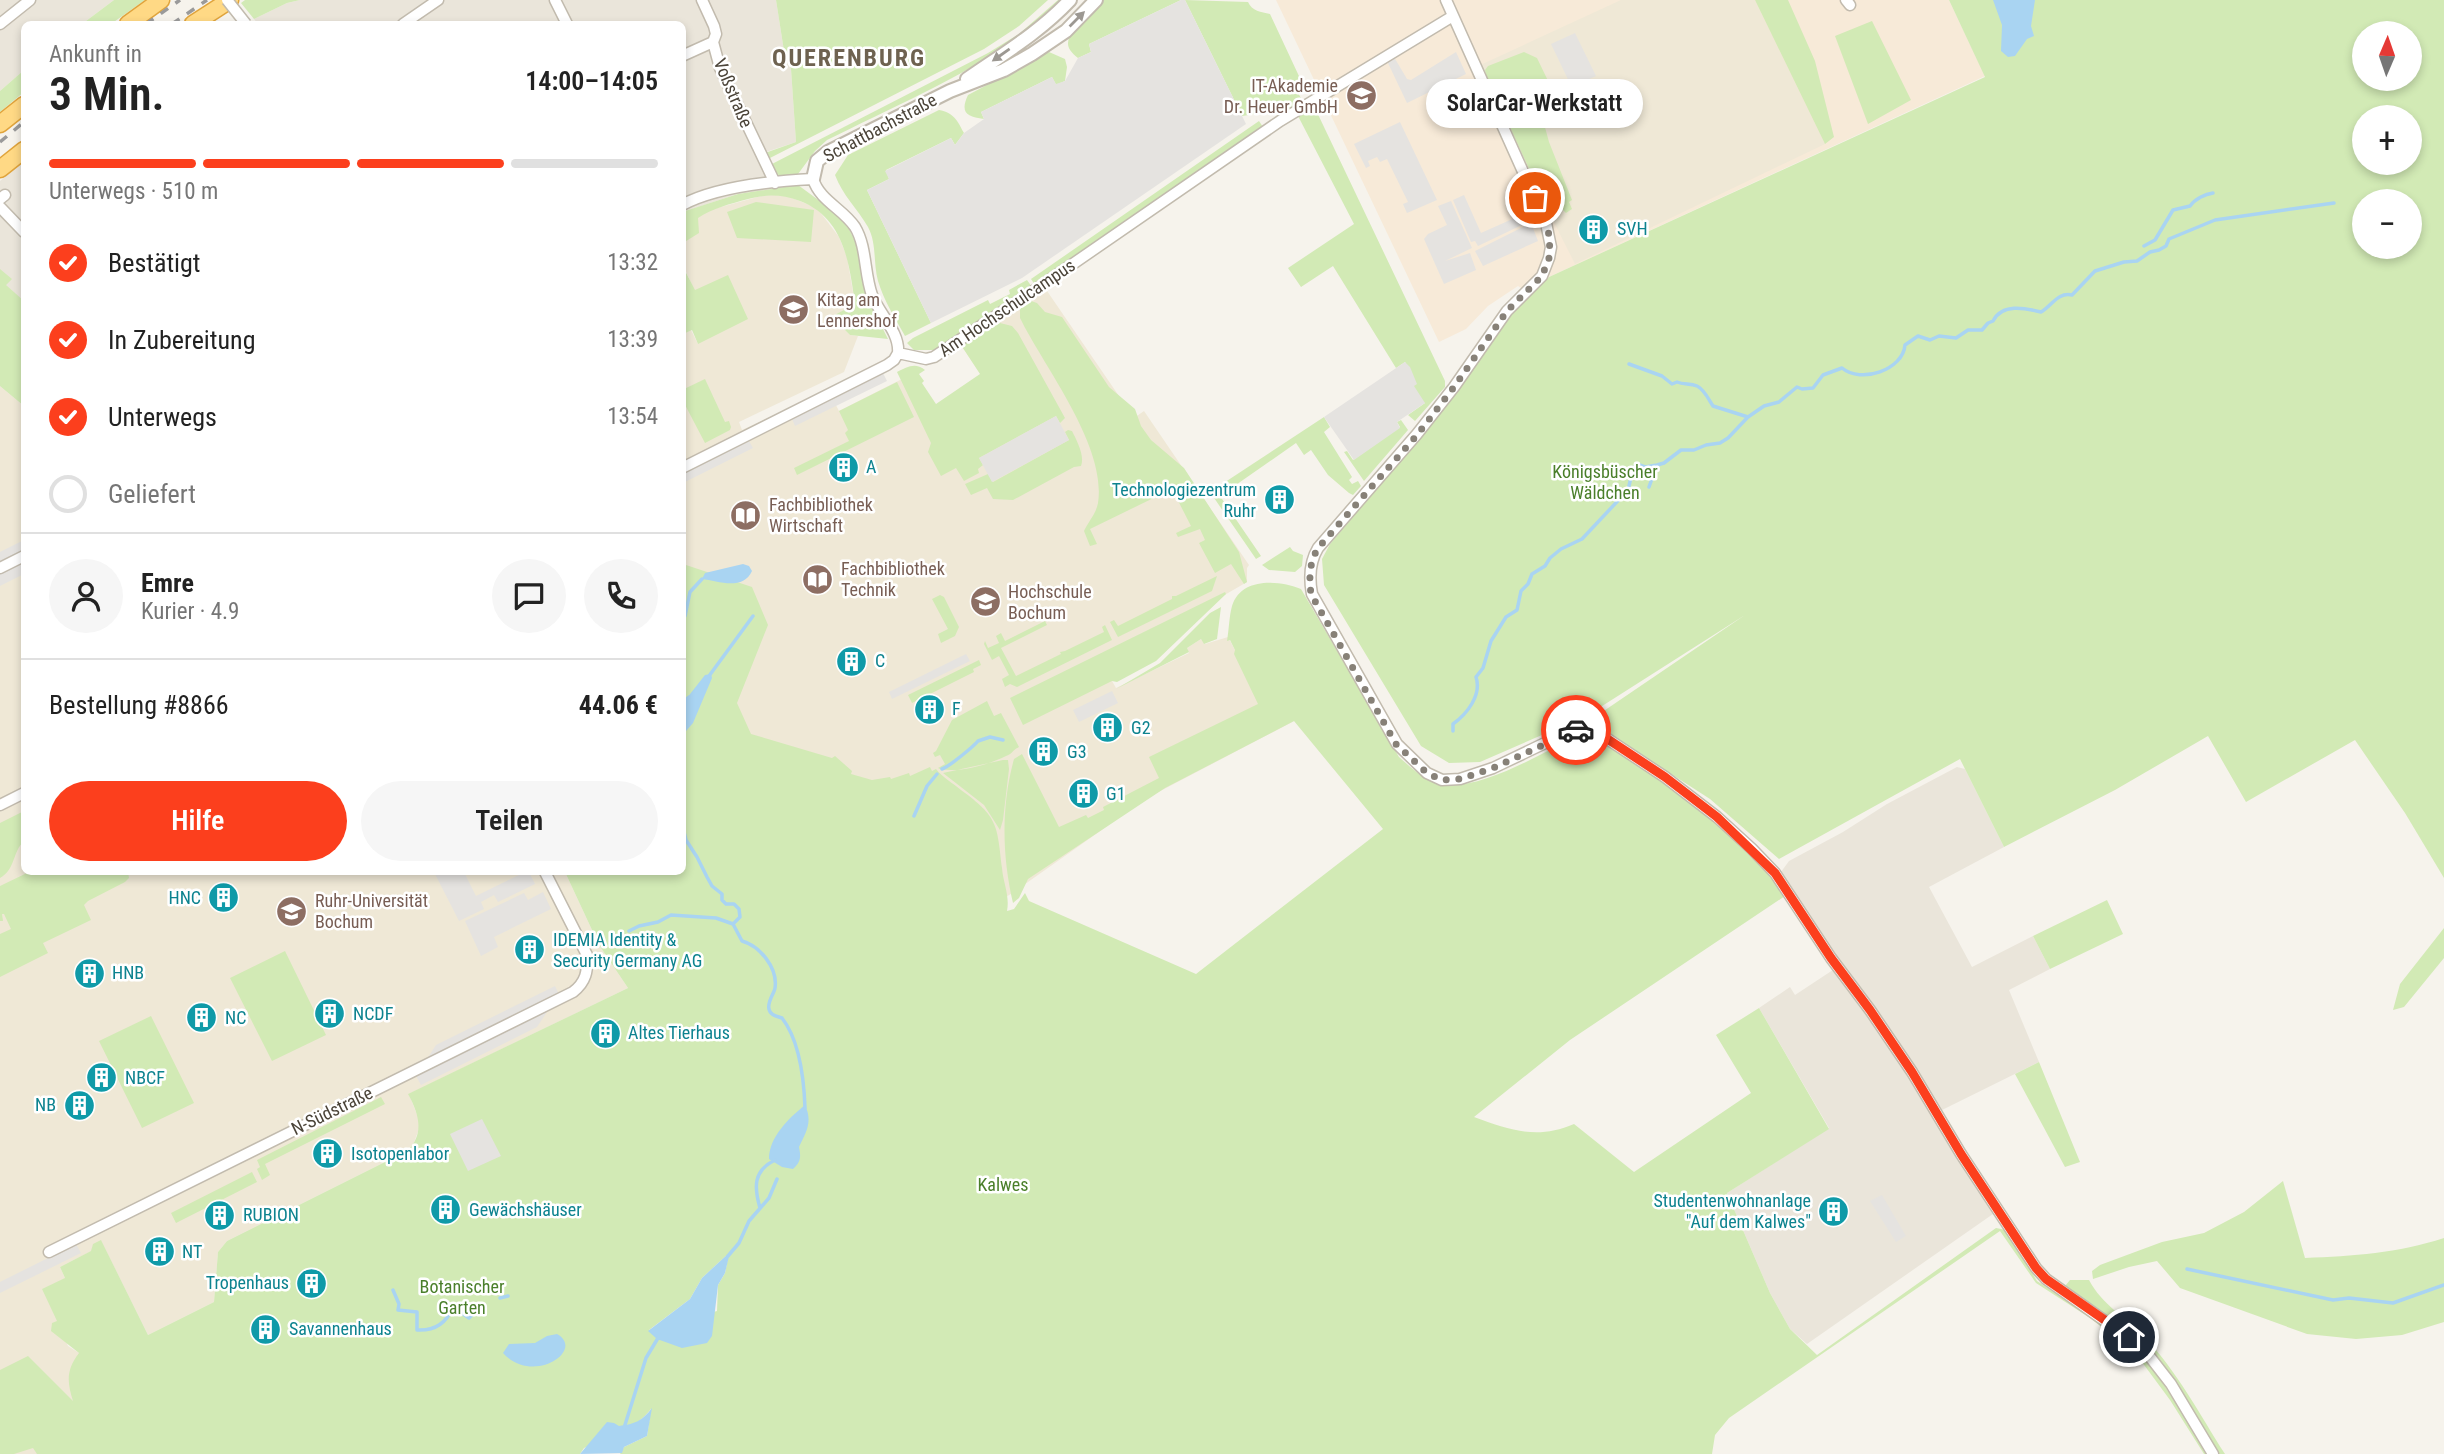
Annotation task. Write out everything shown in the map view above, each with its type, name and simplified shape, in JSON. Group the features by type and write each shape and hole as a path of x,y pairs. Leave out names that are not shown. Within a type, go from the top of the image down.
{"highway":[{"path":"132,21 161,0"},
{"path":"197,21 228,0"},
{"path":"0,124 21,107"},
{"path":"0,169 21,152"}],"street":[{"path":"0,24 30,0"},
{"path":"228,0 244,21"},
{"path":"407,21 438,0"},
{"path":"555,0 566,21"},
{"name":"Voßstraße","path":"702,0 714,26 716,34 713,42 723,75 775,183"},
{"name":"Schattbachstraße","path":"950,91 1037,31 1070,0"},
{"name":"Schattbachstraße","path":"898,353 897,340 871,293 864,253 855,228 837,207 816,190 813,179 817,162 828,152 950,91 1004,70 1032,54 1066,31 1096,0"},
{"path":"1446,0 1546,223 1550,237 1549,258 1542,276 1507,311 1417,435 1318,548 1310,567 1311,594 1396,744 1427,773 1442,780 1460,779 1493,768 1566,733 1584,729 1603,736 1665,777 1717,817 1752,849 1775,873 1835,964 1877,1020 2036,1268 2046,1279 2143,1348 2171,1384 2213,1454"},
{"name":"Am Hochschulcampus","path":"898,353 926,359 934,356 1035,290 1280,121 1453,16"},
{"path":"686,54 713,42"},
{"path":"686,203 726,191 813,179"},
{"path":"0,208 21,229"},
{"path":"686,466 887,365 898,353"},
{"path":"0,568 21,558"},
{"path":"0,805 21,794"},
{"name":"N-Südstraße","path":"49,1252 581,986 587,970 585,950 547,875"}],"shaded area":[{"path":"0,0 114,0 86,21 21,21 21,73 0,91"},
{"path":"300,0 776,0 784,51 791,69 796,142 766,152 785,188 738,194 686,211 686,21 254,19 287,3"},
{"path":"1185,0 1246,124 1022,278 931,323 867,190 889,179 885,171 951,138 955,145 964,133 984,119 981,112 1052,77 1056,84 1065,81 1078,58 1091,52 1089,44"},
{"path":"1276,0 1949,0 1985,76 1549,277 1532,295 1518,286 1488,306 1466,329 1439,342"},
{"path":"1621,0 1755,0 1825,144 1575,264 1476,67"},
{"path":"1575,33 1596,76 1587,80 1592,88 1576,96 1551,44"},
{"path":"1456,52 1466,74 1407,103 1387,61 1394,57 1407,79 1411,80"},
{"path":"1400,122 1437,200 1407,213 1403,204 1408,202 1387,159 1380,162 1377,157 1368,161 1370,166 1366,168 1354,144"},
{"path":"21,164 21,404 0,386 0,181"},
{"name":"Hochschule Bochum","path":"782,194 817,208 839,237 847,257 855,304 832,317 850,335 858,336 844,372 739,422 742,430 828,390 839,411 900,380 914,377 944,471 1014,424 961,345 1045,288 1134,418 1144,411 1249,565 1247,582 1197,611 1112,681 1116,688 1189,653 1187,648 1201,639 1205,644 1228,637 1235,650 1298,719 1147,798 1014,892 972,918 804,816 731,734 686,578 687,322 698,344 694,290 686,272 686,224 710,210 761,196"},
{"path":"1464,195 1481,233 1528,212 1532,220 1478,246 1475,241 1471,242 1453,200"},
{"path":"1451,201 1472,248 1445,261 1470,253 1476,270 1444,284 1424,239 1428,234 1447,225 1438,206"},
{"path":"1531,223 1538,241 1483,266 1475,251"},
{"path":"1405,362 1417,384 1414,386 1425,403 1397,422 1400,428 1354,460 1324,417"},
{"path":"883,373 887,381 795,426 792,419"},
{"name":"Ruhr-Universität Bochum","path":"0,386 21,404 21,875 566,875 599,945 628,988 409,1094 419,1120 419,1129 413,1145 407,1151 227,1241 218,1252 214,1302 148,1335 101,1241 92,1251 60,1267 65,1278 57,1321 68,1346 79,1353 112,1454 0,1454"},
{"path":"1056,416 1069,440 992,482 979,458"},
{"path":"749,441 753,448 686,482 686,472"},
{"path":"21,542 21,576 0,586 0,552"},
{"path":"966,654 970,661 892,699 889,692"},
{"path":"1112,691 1118,703 1079,722 1073,710"},
{"path":"1957,767 1965,769 2004,847 1929,887 1972,967 2033,936 2050,969 2009,990 2039,1062 1940,1111 1942,1130 1993,1214 1807,1344 1790,1329 1770,1293 1727,1193 1829,1128 1759,1008 1790,987 1795,995 1842,964 1781,872 1789,861"},
{"path":"436,875 466,875 476,896 519,875 530,875 535,884 498,902 494,895 481,902 484,909 459,921"},
{"path":"543,892 551,909 494,937 498,947 481,956 465,921 524,893 528,900"},
{"path":"555,986 559,994 537,1027 421,1085 416,1076 436,1045"},
{"path":"482,1119 501,1156 468,1171 450,1134"},
{"path":"1882,1195 1906,1236 1896,1242 1870,1201"},
{"path":"76,1244 81,1253 0,1293 0,1282"}],"green space":[{"path":"114,0 145,0 115,21 86,21"},
{"path":"245,0 300,0 287,3 254,19 241,3"},
{"path":"776,0 1048,0 1019,26 984,49 768,159 765,153 796,142 791,69 784,51"},
{"path":"1061,0 1037,22 981,61 951,79 827,140 798,174 781,178 770,165 988,53 1019,34"},
{"path":"1104,0 1181,0 1089,44 1091,52 1078,58 1068,46 1070,36"},
{"path":"1185,0 1248,2 1254,9 1270,14 1305,89 1298,93 1301,98 1297,106 1281,115 1270,112 1242,116"},
{"path":"1755,0 1788,0 1815,61 1834,137 1825,144"},
{"name":"Königsbüscher Wäldchen","path":"1949,0 2444,0 2444,878 2405,813 2355,740 2246,802 2208,736 2115,790 2004,847 1960,759 1779,859 1710,799 1589,721 1745,615 1588,715 1480,762 1449,763 1421,746 1324,585 1322,559 1330,544 1441,413 1509,317 1549,277 1985,77"},
{"path":"1872,21 1911,100 1868,124 1835,36"},
{"path":"1049,52 1065,59 1065,81 1056,85 1052,77 981,112 984,119 966,113 968,95"},
{"path":"1524,52 1537,58 1551,87 1543,120 1572,200 1569,202 1572,209 1566,213 1554,207 1560,198 1553,185 1542,197 1486,75 1488,66"},
{"path":"21,73 21,94 0,112 0,91"},
{"path":"1314,106 1445,381 1445,387 1415,421 1408,415 1425,403 1398,400 1413,377 1405,362 1396,368 1333,266 1301,287 1288,268 1354,224 1298,116"},
{"path":"939,110 954,118 964,133 955,145 951,138 886,170 889,179 867,190 931,323 905,336 880,288 873,240 868,227 835,175 848,155"},
{"path":"1259,121 1263,127 1035,285 1031,279"},
{"path":"798,185 832,210 849,229 856,243 868,299 888,339 850,335 843,328 836,329 831,317 855,304 847,257 835,230 826,218 800,201 768,196 722,207 698,218 699,233 686,241 686,211 738,194"},
{"path":"756,202 814,210 811,242 737,238 727,212"},
{"path":"0,269 12,279 6,285 21,298 21,404 0,386"},
{"path":"686,273 695,290 728,275 748,319 698,344 692,330 686,333"},
{"path":"1027,280 1032,287 935,350 914,350 907,343 988,300 990,304 1010,294 1009,290"},
{"path":"1028,300 1037,303 1045,312 1062,317 1109,387 1135,409 1141,426 1151,440 1184,468 1239,552 1247,582 1244,584 1231,564 1215,573 1199,543 1205,540 1200,529 1178,537 1176,533 1191,526 1172,489 1090,529 1097,544 1090,546 1084,531 1098,503 1098,481 1093,457 1084,432 1020,318 1020,309"},
{"path":"992,324 1012,326 1018,333 1065,418 1060,423 1056,416 979,458 983,465 978,469 979,473 964,481 956,468 941,476 928,452 931,443 897,372 914,366 925,370 919,374 936,404 980,374 961,345"},
{"path":"705,379 725,422 729,421 730,430 705,443 686,407 686,388"},
{"path":"897,382 914,417 797,475 794,468 849,441 845,433 848,430 839,411"},
{"path":"1324,417 1330,427 1324,432 1352,477 1349,480 1352,484 1358,481 1361,486 1353,495 1349,493 1328,475 1311,450 1304,455 1296,443 1220,496 1261,556 1256,559 1210,492"},
{"path":"1401,420 1408,430 1364,481 1344,452 1347,451 1353,460 1400,427 1397,422"},
{"path":"1072,431 1080,448 1081,466 1074,467 1013,500 993,499 987,488 971,495 965,484 988,474 993,482 1069,440 1065,432"},
{"path":"1290,547 1303,555 1302,566 1295,572 1269,570 1262,565"},
{"path":"686,565 752,587 768,625 737,703 751,734 832,758 835,756 852,771 851,774 872,780 891,779 909,773 910,776 930,767 932,771 936,769 982,807 997,831 1007,894 1007,911 1014,909 1025,893 1029,901 1196,974 1383,829 1294,721 1165,788 1028,879 1019,898 1013,903 1004,831 1014,759 1022,754 1059,827 1086,815 1088,818 1104,810 1103,807 1159,778 1149,757 1258,704 1234,654 1235,650 1230,640 1227,641 1232,606 1243,590 1252,586 1272,583 1292,586 1301,589 1399,757 1426,779 1445,785 1479,781 1515,767 1583,733 1591,735 1621,751 1701,809 1755,859 1785,896 1570,1040 1474,1117 1512,1129 1536,1132 1561,1129 1574,1124 1634,1172 1751,1093 1716,1035 1759,1008 1829,1129 1727,1193 1770,1293 1790,1329 1817,1355 1996,1228 2006,1230 2037,1281 2125,1339 2151,1365 2209,1454 2204,1454 2170,1400 2136,1354 2090,1318 2036,1283 2000,1231 1729,1418 1715,1435 1712,1454 620,1454 624,1447 647,1436 651,1409 637,1422 584,1448 580,1454 37,1454 33,1448 14,1454 0,1454 0,1370 28,1356 73,1401 69,1376 79,1353 51,1331 52,1323 57,1321 42,1289 65,1278 60,1267 91,1251 93,1244 101,1240 148,1335 214,1302 218,1252 227,1241 407,1151 418,1131 417,1116 408,1094 628,988 599,945 566,875 686,875","holes":["729,1253 725,1273 718,1285 717,1311 649,1330 690,1299 702,1278"]},
{"path":"1217,576 1212,591 1118,637 1110,622 1114,620 1118,626 1172,599 1172,596"},
{"path":"1225,592 1226,594 1156,661 1023,725 1010,698"},
{"path":"940,595 944,597 959,627 955,636 941,643 938,634 948,629 932,599"},
{"path":"1221,607 1217,639 1204,644 1201,639 1187,648 1189,652 1116,689 1160,663 1210,613"},
{"path":"1045,621 1047,625 1001,648 1016,676 1104,632 1102,627 1105,625 1112,640 1017,687 1010,684 1005,687 1002,679 1009,675 999,656 992,660 985,641 988,648 999,643 996,636 1001,633 1005,641"},
{"path":"979,660 981,665 973,669 974,672 912,703 908,695"},
{"path":"987,701 994,716 1001,713 1019,747 1009,755 973,767 956,770 938,768 945,764 940,755 935,757 933,753 952,720"},
{"path":"1008,760 1009,769 1000,830 984,805 943,773"},
{"path":"21,812 21,844 9,870 0,878 0,823"},
{"path":"23,875 128,875 129,878 88,901 84,905 91,920 43,943 48,953 0,977 0,934 11,929 4,914 3,921 0,921 0,886"},
{"path":"2107,900 2123,934 2050,969 2033,936"},
{"path":"2444,928 2444,958 2404,1007 2393,1010 2400,984"},
{"path":"285,951 326,1035 272,1061 230,978"},
{"path":"151,1016 194,1103 142,1128 99,1041"},
{"path":"2039,1062 2080,1162 2065,1167 2015,1074"},
{"path":"381,1097 385,1104 265,1164 270,1175 262,1180 257,1169 260,1167 257,1160"},
{"path":"252,1172 257,1182 176,1223 171,1213"},
{"path":"2283,1181 2305,1258 2375,1253 2444,1238 2444,1322 2402,1335 2356,1339 2307,1334 2180,1288 2157,1261 2093,1279 2092,1271 2100,1265 2162,1242 2204,1233 2244,1212"},
{"path":"2070,1280 2089,1280 2101,1297 2157,1351 2188,1394 2225,1454 2219,1454 2174,1381 2144,1344 2065,1286"}],"water":[{"path":"1993,0 2035,0 2031,26 2034,36 2027,39 2015,56 2008,57 2001,51 2002,25"},
{"path":"743,564 749,566 752,571 743,581 730,583 702,579 705,573"},
{"path":"711,674 712,678 693,723 686,731 686,699 705,675"},
{"path":"805,1105 808,1122 799,1147 799,1162 793,1169 782,1167 769,1159 772,1143 787,1122"},
{"path":"730,1252 725,1273 718,1285 712,1336 707,1343 682,1348 657,1339 648,1331 690,1299 702,1278"},
{"path":"557,1334 564,1341 565,1348 561,1356 541,1366 515,1362 503,1353 509,1344 535,1343"},
{"path":"652,1408 647,1436 624,1447 622,1453 580,1454 607,1422 619,1426 634,1423"}],"waterway":[{"path":"2144,246 2155,240 2173,210 2190,206 2200,197 2213,193"},
{"path":"1453,731 1453,724 1468,709 1475,697 1476,677 1483,668 1491,641 1506,617 1517,610 1521,591 1532,574 1545,566 1561,549 1582,539 1628,490 1633,469 1637,464 1645,467 1657,465 1681,450 1694,450 1720,443 1764,406 1779,402 1797,387 1813,388 1823,375 1842,368 1860,375 1880,372 1897,361 1905,345 1918,336 1930,340 1939,336 1956,338 1968,330 1982,330 1997,315 2008,309 2021,308 2041,312 2058,297 2072,295 2095,271 2137,261 2166,246 2169,239 2215,220 2334,203"},
{"path":"1629,364 1662,376 1672,384 1677,382 1700,387 1713,406 1748,417"},
{"path":"1649,487 1657,465"},
{"path":"686,611 690,592 702,579"},
{"path":"709,676 753,616"},
{"path":"942,769 978,741 990,737 1003,740"},
{"path":"914,816 927,786 937,774"},
{"path":"686,840 712,886 722,894 722,900 739,909 740,917 733,924 742,941 761,953 771,966 775,988 769,1009 772,1014 782,1018 793,1038 802,1073 805,1108"},
{"path":"629,931 671,915 716,918 733,924"},
{"path":"760,1208 757,1180 763,1169 775,1160"},
{"path":"728,1256 739,1243 749,1221 769,1198 777,1179"},
{"path":"2187,1269 2333,1300 2349,1298 2393,1303 2444,1285"},
{"path":"393,1290 399,1304 398,1310 417,1312 417,1330 438,1326 452,1309 469,1318 479,1308"},
{"path":"500,1298 508,1296"},
{"path":"624,1428 646,1358 658,1338"}],"railway":[{"path":"150,21 180,0"},
{"path":"176,21 207,0"},
{"path":"0,142 21,124"}],"way so far":[{"path":"1535,198 1546,223 1551,247 1542,276 1507,311 1417,435 1318,548 1310,567 1309,580 1311,594 1396,744 1410,760 1427,773 1442,780 1460,779 1493,768 1576,730"}],"place":[{"name":"IT-Akademie Dr. Heuer GmbH","path":"1361,96"},
{"name":"SolarCar-Werkstatt","path":"1535,198"},
{"name":"SVH","path":"1594,229"},
{"name":"Kitag am Lennershof","path":"794,310"},
{"name":"A","path":"843,467"},
{"name":"Technologiezentrum Ruhr","path":"1279,500"},
{"name":"Fachbibliothek Wirtschaft","path":"746,515"},
{"name":"Fachbibliothek Technik","path":"818,579"},
{"name":"Hochschule Bochum","path":"985,602"},
{"name":"C","path":"852,661"},
{"name":"F","path":"929,709"},
{"name":"G2","path":"1108,728"},
{"name":"G3","path":"1044,752"},
{"name":"G1","path":"1083,794"},
{"name":"HNC","path":"224,898"},
{"name":"Ruhr-Universität Bochum","path":"292,911"},
{"name":"IDEMIA Identity & Security Germany AG","path":"530,950"},
{"name":"HNB","path":"89,973"},
{"name":"NCDF","path":"330,1014"},
{"name":"NC","path":"202,1018"},
{"name":"Altes Tierhaus","path":"605,1033"},
{"name":"NBCF","path":"102,1078"},
{"name":"NB","path":"79,1105"},
{"name":"Isotopenlabor","path":"328,1154"},
{"name":"Gewächshäuser","path":"446,1210"},
{"name":"Studentenwohnanlage \"Auf dem Kalwes\"","path":"1834,1211"},
{"name":"RUBION","path":"220,1215"},
{"name":"NT","path":"159,1252"},
{"name":"Tropenhaus","path":"312,1283"},
{"name":"Savannenhaus","path":"266,1329"}],"district":[{"name":"QUERENBURG","path":"849,58"}],"route":[{"path":"1576,730 1584,729 1603,736 1665,777 1717,817 1775,873 1912,1072 1961,1154 2036,1268 2046,1279 2129,1337"}],"park label":[{"name":"Kalwes","path":"1003,1185"},
{"name":"Botanischer Garten","path":"462,1297"}]}
